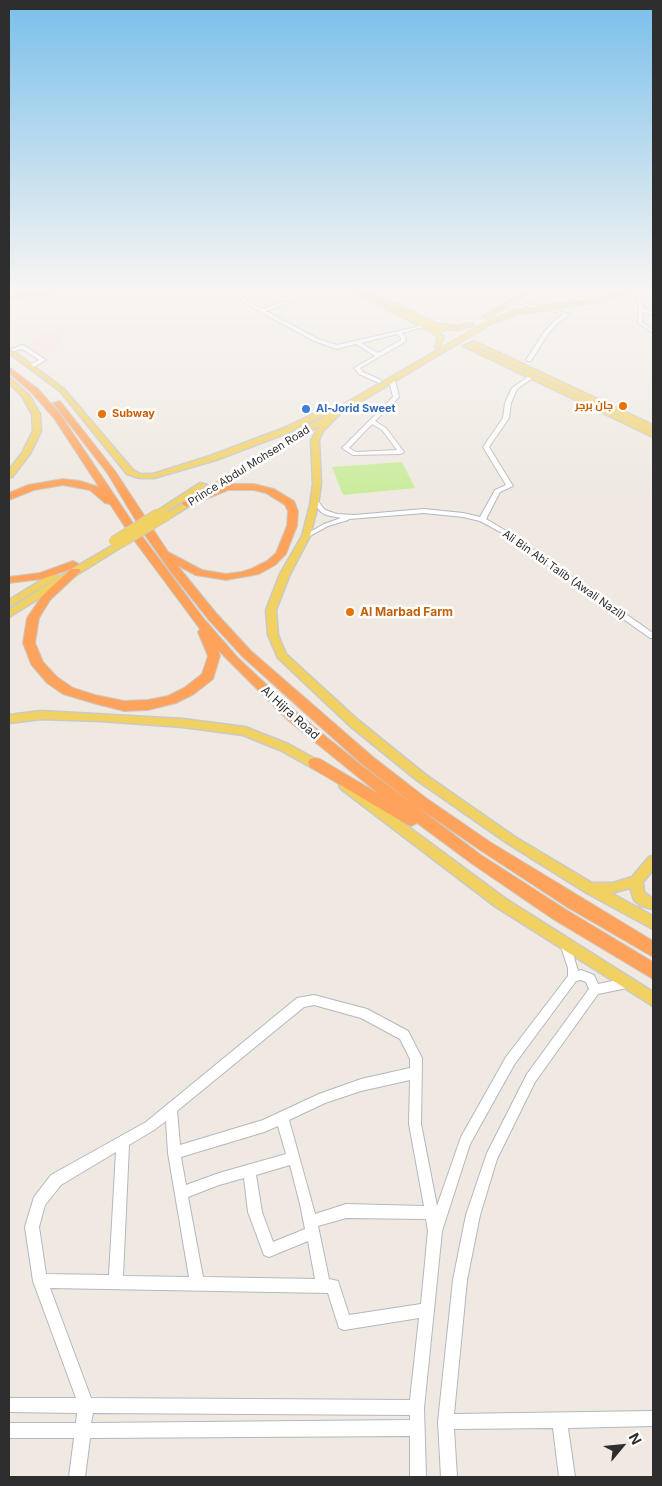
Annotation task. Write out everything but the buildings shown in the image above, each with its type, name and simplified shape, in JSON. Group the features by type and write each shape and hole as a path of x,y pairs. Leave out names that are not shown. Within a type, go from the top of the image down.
{"highway":[{"path":"9,361 40,385 79,429"},
{"name":"Al Hijra Road","path":"9,369 35,391 58,416 140,541 200,622 234,661 293,717 356,770 451,840 559,914 653,970"},
{"name":"Al Hijra Road","path":"79,429 112,473 161,550 212,616 247,654 368,761 421,802 572,902 653,950"},
{"path":"9,497 18,492 42,485 63,482 80,484 94,488 122,513"},
{"path":"161,550 199,573 226,578 241,576 255,572 271,563 281,554 292,526 290,503 270,491 254,487 227,487 187,504"},
{"path":"74,568 46,598 33,618 30,644 38,664 52,680 68,691 124,706 148,705 171,700 189,692 208,676 214,656 200,622"},
{"path":"9,580 42,576 74,568"},
{"path":"316,763 393,811 451,840"}],"main road":[{"path":"22,359 62,390 130,472 139,476 154,476 255,442 333,411"},
{"name":"Prince Abdul Mohsen Road","path":"117,542 187,504 414,359"},
{"name":"Prince Abdul Mohsen Road","path":"117,542 158,513 333,411 427,359"},
{"path":"493,359 653,435"},
{"path":"508,359 653,428"},
{"path":"9,379 25,395 36,414 37,430 26,454 9,475"},
{"path":"49,379 67,414"},
{"path":"333,411 315,440 317,484 315,501 306,536 285,574 271,610 273,635 282,656 354,723 422,778 511,840 590,888 653,923"},
{"path":"79,429 122,463"},
{"path":"9,468 19,462"},
{"path":"9,604 117,542"},
{"path":"9,614 74,568"},
{"path":"9,719 41,715 101,717 183,723 245,731 316,763 501,903 653,1000"},
{"path":"590,888 613,888 636,881 653,861"},
{"path":"636,881 639,896 646,902 653,904"}],"street":[{"path":"32,366 42,359"},
{"path":"373,359 357,369 379,380"},
{"path":"482,520 497,491 510,486 486,447 506,418 508,403 515,388 531,378"},
{"path":"372,421 384,429 402,452 355,454 345,448 372,421 396,397 392,380"},
{"path":"315,501 322,511 328,514 354,516"},
{"name":"Ali Bin Abi Talib (Awali Nazil)","path":"354,516 437,511 482,520 506,533 653,636"},
{"path":"306,536 326,526 354,516"},
{"path":"418,1477 418,1408 435,1231 466,1141 510,1061 573,977 573,968 565,944"},
{"path":"573,977 581,975 590,978 595,990"},
{"path":"449,1477 446,1422 460,1280 473,1215 490,1157 530,1078 595,990 627,983"},
{"path":"77,1477 86,1405 40,1281 32,1226 39,1202 56,1180 150,1126 301,1002 314,1000 362,1013 404,1035 416,1058 415,1124 430,1213 435,1231"},
{"path":"174,1153 264,1126 323,1098 361,1085 415,1073"},
{"path":"171,1108 174,1153 197,1283"},
{"path":"282,1117 311,1227 323,1286"},
{"path":"116,1282 123,1142"},
{"path":"181,1194 248,1170 294,1158"},
{"path":"248,1170 255,1212 269,1250 311,1227 346,1211 430,1213"},
{"path":"40,1281 334,1286 344,1323 426,1310"},
{"path":"9,1405 418,1408"},
{"path":"446,1422 653,1419"},
{"path":"558,1420 567,1477"},
{"path":"9,1431 418,1428"}],"green space":[{"path":"402,462 415,488 343,495 332,467"}],"place":[{"name":"جان برجر","path":"623,406"},
{"name":"Al-Jorid Sweet","path":"306,409"},
{"name":"Subway","path":"102,414"},
{"name":"Al Marbad Farm","path":"350,612"}]}
